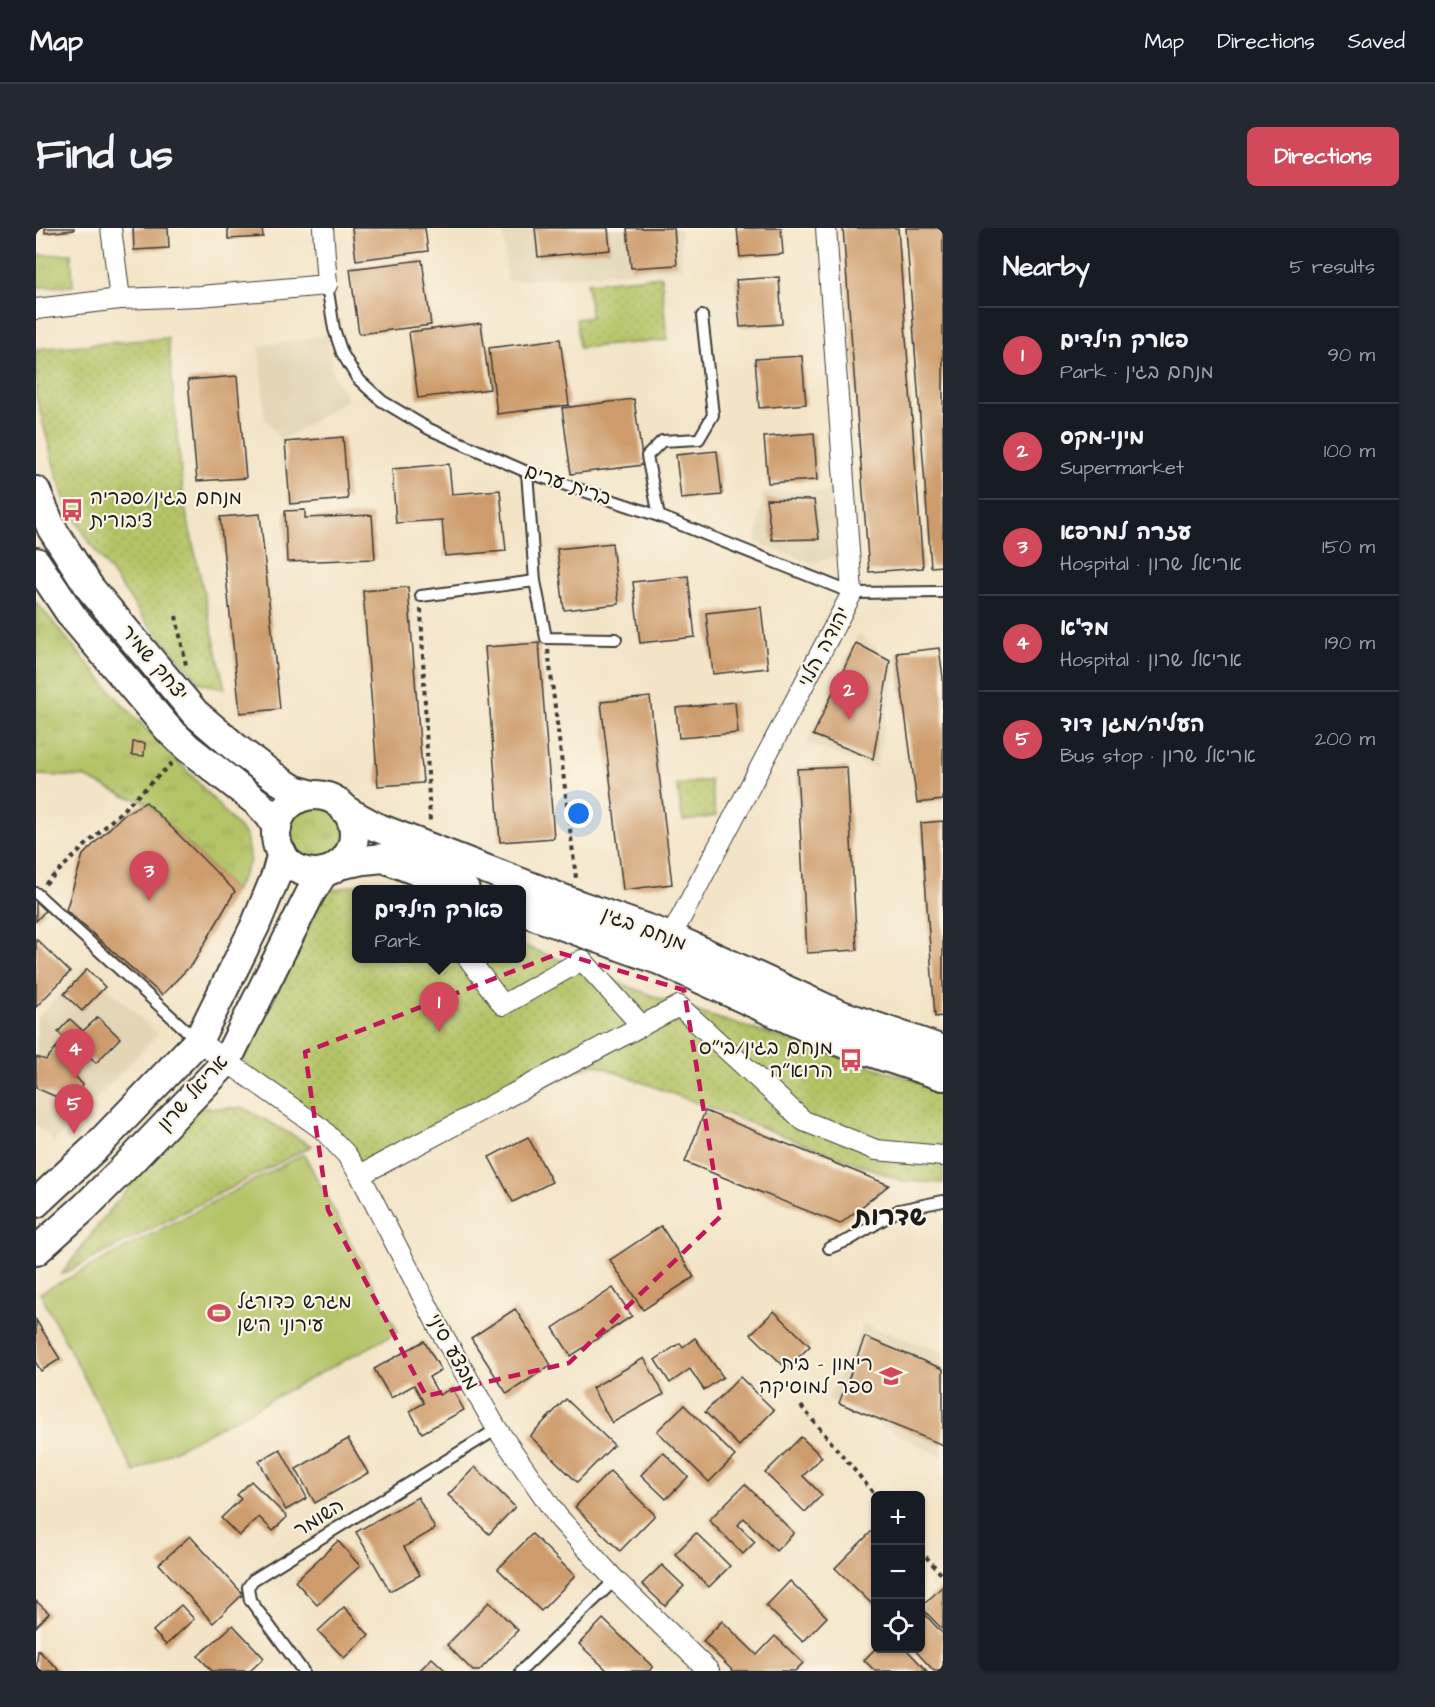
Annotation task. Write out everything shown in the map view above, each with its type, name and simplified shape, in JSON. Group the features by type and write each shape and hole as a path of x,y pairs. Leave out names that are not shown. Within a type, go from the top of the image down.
{"main road":[{"name":"יצחק שמיר","path":"36,491 52,529 90,588 195,712 236,748 280,781 313,795"},
{"name":"יצחק שמיר","path":"36,562 72,616 169,730 188,748 258,803 270,816 279,841"},
{"path":"331,869 346,857 354,838 354,826 345,810 328,798 313,795 290,804 282,815 279,841 288,862 300,870 314,873 331,869 364,860 384,858 452,885"},
{"name":"מנחם בגין","path":"345,810 376,827 579,905 837,1041 943,1076"},
{"name":"אריאל שרון","path":"36,1203 95,1148 198,1041 255,926 275,878 279,841"},
{"name":"אריאל שרון","path":"36,1251 116,1177 226,1062 310,894 331,869"},
{"name":"מנחם בגין","path":"526,912 665,949 943,1050"}],"street":[{"path":"111,228 120,299"},
{"name":"ברית ערים","path":"323,228 327,285"},
{"name":"יהודה הלוי","path":"665,949 852,593 826,228"},
{"path":"42,306 327,285"},
{"path":"472,963 503,1005 582,960 642,1026"},
{"path":"360,1175 679,1006 804,1121 876,1150 943,1156"},
{"name":"מבצע סיני","path":"198,1041 322,1129 346,1154 360,1175 440,1330 497,1429 558,1517 615,1580 708,1671"}],"lane":[{"name":"ברית ערים","path":"327,285 334,329 342,352 357,378 382,401 429,429 527,472 659,516 852,593 943,592"},
{"path":"659,516 647,456 662,441 699,439 713,415 702,316"},
{"path":"527,472 535,581 546,638 616,639"},
{"path":"421,596 535,581"},
{"path":"36,892 198,1041"},
{"path":"829,1248 849,1240 899,1210 943,1201"},
{"name":"השומר","path":"303,1671 250,1600 248,1587 253,1580 497,1429"},
{"path":"521,1671 615,1580"}],"path":[{"path":"421,596 430,847"},
{"path":"546,638 579,905"},
{"path":"36,892 188,748"},
{"path":"801,1406 872,1491"},
{"path":"925,1555 943,1576"}],"highlighted area":[{"path":"560,953 684,990 721,1216 569,1363 426,1396 328,1210 305,1052"}],"shaded area":[{"path":"503,228 680,228 683,268 507,281"},
{"path":"327,335 334,377 348,399 281,441 265,418 259,346"},
{"path":"834,490 840,555 812,563 756,542 763,493"},
{"path":"858,634 897,665 876,769 807,743"},
{"path":"86,967 158,1034 54,1142 36,1124 36,1019"},
{"name":"רימון - בית ספר למוסיקה","path":"863,1325 943,1352 943,1457 828,1399"}],"green space":[{"path":"71,254 73,286 36,287 36,255"},
{"path":"661,276 667,340 579,348 576,319 591,317 587,283"},
{"path":"168,338 184,503 225,689 201,683 145,620 92,546 67,506 36,396 36,349"},
{"path":"36,602 123,705 195,779 246,836 250,861 235,891 146,802 125,796 84,777 36,775"},
{"path":"710,780 716,816 683,821 677,785"},
{"path":"314,806 336,815 345,837 336,859 314,868 292,859 283,837 292,815"},
{"path":"352,886 352,963 526,963 526,947 679,1006 943,1089 943,1183 903,1181 594,1064 475,1115 371,1178 243,1061 326,892"},
{"path":"198,1108 244,1108 312,1146 61,1275 109,1211"},
{"name":"מגרש כדורגל עירוני הישן","path":"304,1154 398,1332 134,1472 40,1293"}],"building":[{"path":"45,228 74,228 74,230 45,233"},
{"path":"133,228 168,228 169,248 134,250"},
{"path":"228,228 262,228 263,237 228,239"},
{"path":"352,228 425,228 428,251 356,260"},
{"path":"535,228 608,228 610,250 538,257"},
{"path":"627,228 674,228 677,265 631,268"},
{"path":"737,228 781,228 783,254 740,257"},
{"path":"843,228 898,228 923,568 869,572"},
{"path":"906,228 943,228 943,566 931,567"},
{"path":"422,260 431,325 359,334 350,269"},
{"path":"779,277 782,324 740,327 736,280"},
{"path":"481,323 490,389 418,398 409,332"},
{"path":"560,339 569,405 497,414 489,348"},
{"path":"802,356 806,404 759,408 755,359"},
{"path":"237,376 246,478 197,481 188,380"},
{"path":"634,399 643,465 571,474 562,408"},
{"path":"814,433 817,480 768,483 764,437"},
{"path":"343,437 348,499 290,504 285,442"},
{"path":"717,451 722,495 681,499 676,455"},
{"path":"449,464 452,494 500,490 506,551 445,556 442,520 396,523 392,469"},
{"path":"766,499 814,500 819,539 772,540"},
{"path":"305,510 305,518 372,515 375,559 287,562 285,511"},
{"path":"260,514 280,709 240,713 220,517"},
{"path":"612,543 619,604 564,610 557,549"},
{"path":"688,576 695,637 640,643 633,582"},
{"path":"408,587 423,783 378,786 363,591"},
{"path":"761,607 768,668 713,674 706,613"},
{"path":"539,643 554,838 500,842 485,647"},
{"path":"856,643 890,661 873,759 813,735"},
{"path":"939,648 943,678 943,800 917,803 897,653"},
{"path":"650,697 672,884 623,890 601,702"},
{"path":"735,702 738,733 679,738 676,708"},
{"path":"133,742 145,743 144,756 132,755"},
{"path":"847,767 857,950 807,953 797,769"},
{"path":"146,802 235,891 194,962 162,995 66,910 83,855 123,815"},
{"path":"943,821 943,1016 935,1017 921,823"},
{"path":"36,902 45,911 36,921"},
{"path":"36,939 70,972 36,1007"},
{"path":"87,969 105,987 82,1011 64,994"},
{"path":"98,1017 120,1038 96,1063 87,1054 75,1076 83,1085 75,1105 36,1088 36,1057 46,1060 64,1038 58,1032 70,1019 83,1031"},
{"path":"705,1111 889,1185 840,1224 685,1162"},
{"path":"528,1137 552,1182 513,1202 489,1157"},
{"path":"661,1226 694,1277 643,1310 610,1260"},
{"path":"613,1288 632,1316 571,1356 553,1328"},
{"path":"515,1309 551,1365 507,1394 471,1338"},
{"path":"774,1311 810,1346 787,1369 751,1334"},
{"path":"36,1320 60,1359 41,1371 36,1363"},
{"name":"רימון - בית ספר למוסיקה","path":"865,1337 943,1369 943,1445 839,1403"},
{"path":"695,1338 723,1377 704,1390 690,1369 670,1383 655,1360 680,1343 683,1347"},
{"path":"424,1341 441,1370 429,1377 439,1395 452,1388 464,1410 422,1433 410,1411 424,1403 414,1385 391,1398 374,1369"},
{"path":"644,1358 664,1394 612,1423 592,1388"},
{"path":"740,1377 774,1410 739,1446 705,1412"},
{"path":"566,1399 614,1445 577,1482 530,1436"},
{"path":"684,1405 735,1456 709,1482 657,1431"},
{"path":"801,1437 822,1457 803,1476 822,1495 805,1512 765,1473"},
{"path":"348,1439 368,1473 315,1503 296,1469"},
{"path":"280,1449 307,1498 286,1510 259,1461"},
{"path":"663,1452 688,1477 666,1499 641,1475"},
{"path":"475,1467 515,1507 489,1534 448,1495"},
{"path":"610,1471 655,1515 620,1551 575,1507"},
{"path":"251,1481 287,1517 273,1531 259,1517 239,1536 221,1518 241,1499 237,1495"},
{"path":"745,1484 794,1533 776,1551 744,1518 738,1525 755,1542 743,1554 709,1520"},
{"path":"418,1497 435,1529 404,1547 420,1575 390,1591 356,1532"},
{"path":"871,1532 871,1603 835,1568"},
{"path":"696,1533 730,1566 709,1587 675,1554"},
{"path":"532,1534 575,1576 541,1611 498,1569"},
{"path":"190,1536 243,1594 213,1623 159,1564"},
{"path":"338,1541 360,1566 317,1605 295,1581"},
{"path":"662,1565 684,1586 665,1606 642,1584"},
{"path":"790,1581 827,1617 803,1642 766,1606"},
{"path":"943,1586 943,1630 925,1611 925,1603"},
{"path":"36,1601 49,1613 36,1627"},
{"path":"489,1602 518,1630 479,1671 473,1671 447,1645"},
{"path":"181,1605 194,1619 166,1645 153,1631"},
{"path":"344,1607 369,1635 344,1658 318,1631"},
{"path":"925,1614 943,1634 943,1671 934,1671 918,1653 925,1653"},
{"path":"603,1619 653,1667 649,1671 608,1671 579,1644"},
{"path":"722,1621 757,1655 775,1636 803,1663 795,1671 733,1671 703,1641"},
{"path":"233,1625 264,1658 250,1671 212,1671 198,1656"},
{"path":"38,1650 60,1671 36,1671"},
{"path":"871,1653 910,1653 927,1671 875,1671 864,1660"},
{"path":"432,1658 446,1671 419,1671"}],"place":[{"name":"מנחם בגין/ספריה ציבורית","path":"72,510"},
{"name":"מיני-מקס","path":"849,720"},
{"name":"עזרה למרפא","path":"149,901"},
{"name":"פארק הילדים","path":"439,1032"},
{"name":"מנחם בגין/בי״ס הרוא״ה","path":"851,1060"},
{"name":"מד\"א","path":"75,1079"},
{"name":"העליה/מגן דוד","path":"74,1134"},
{"name":"מגרש כדורגל עירוני הישן","path":"219,1313"},
{"name":"רימון - בית ספר למוסיקה","path":"891,1376"}],"district":[{"name":"שדרות","path":"890,1217"}]}
